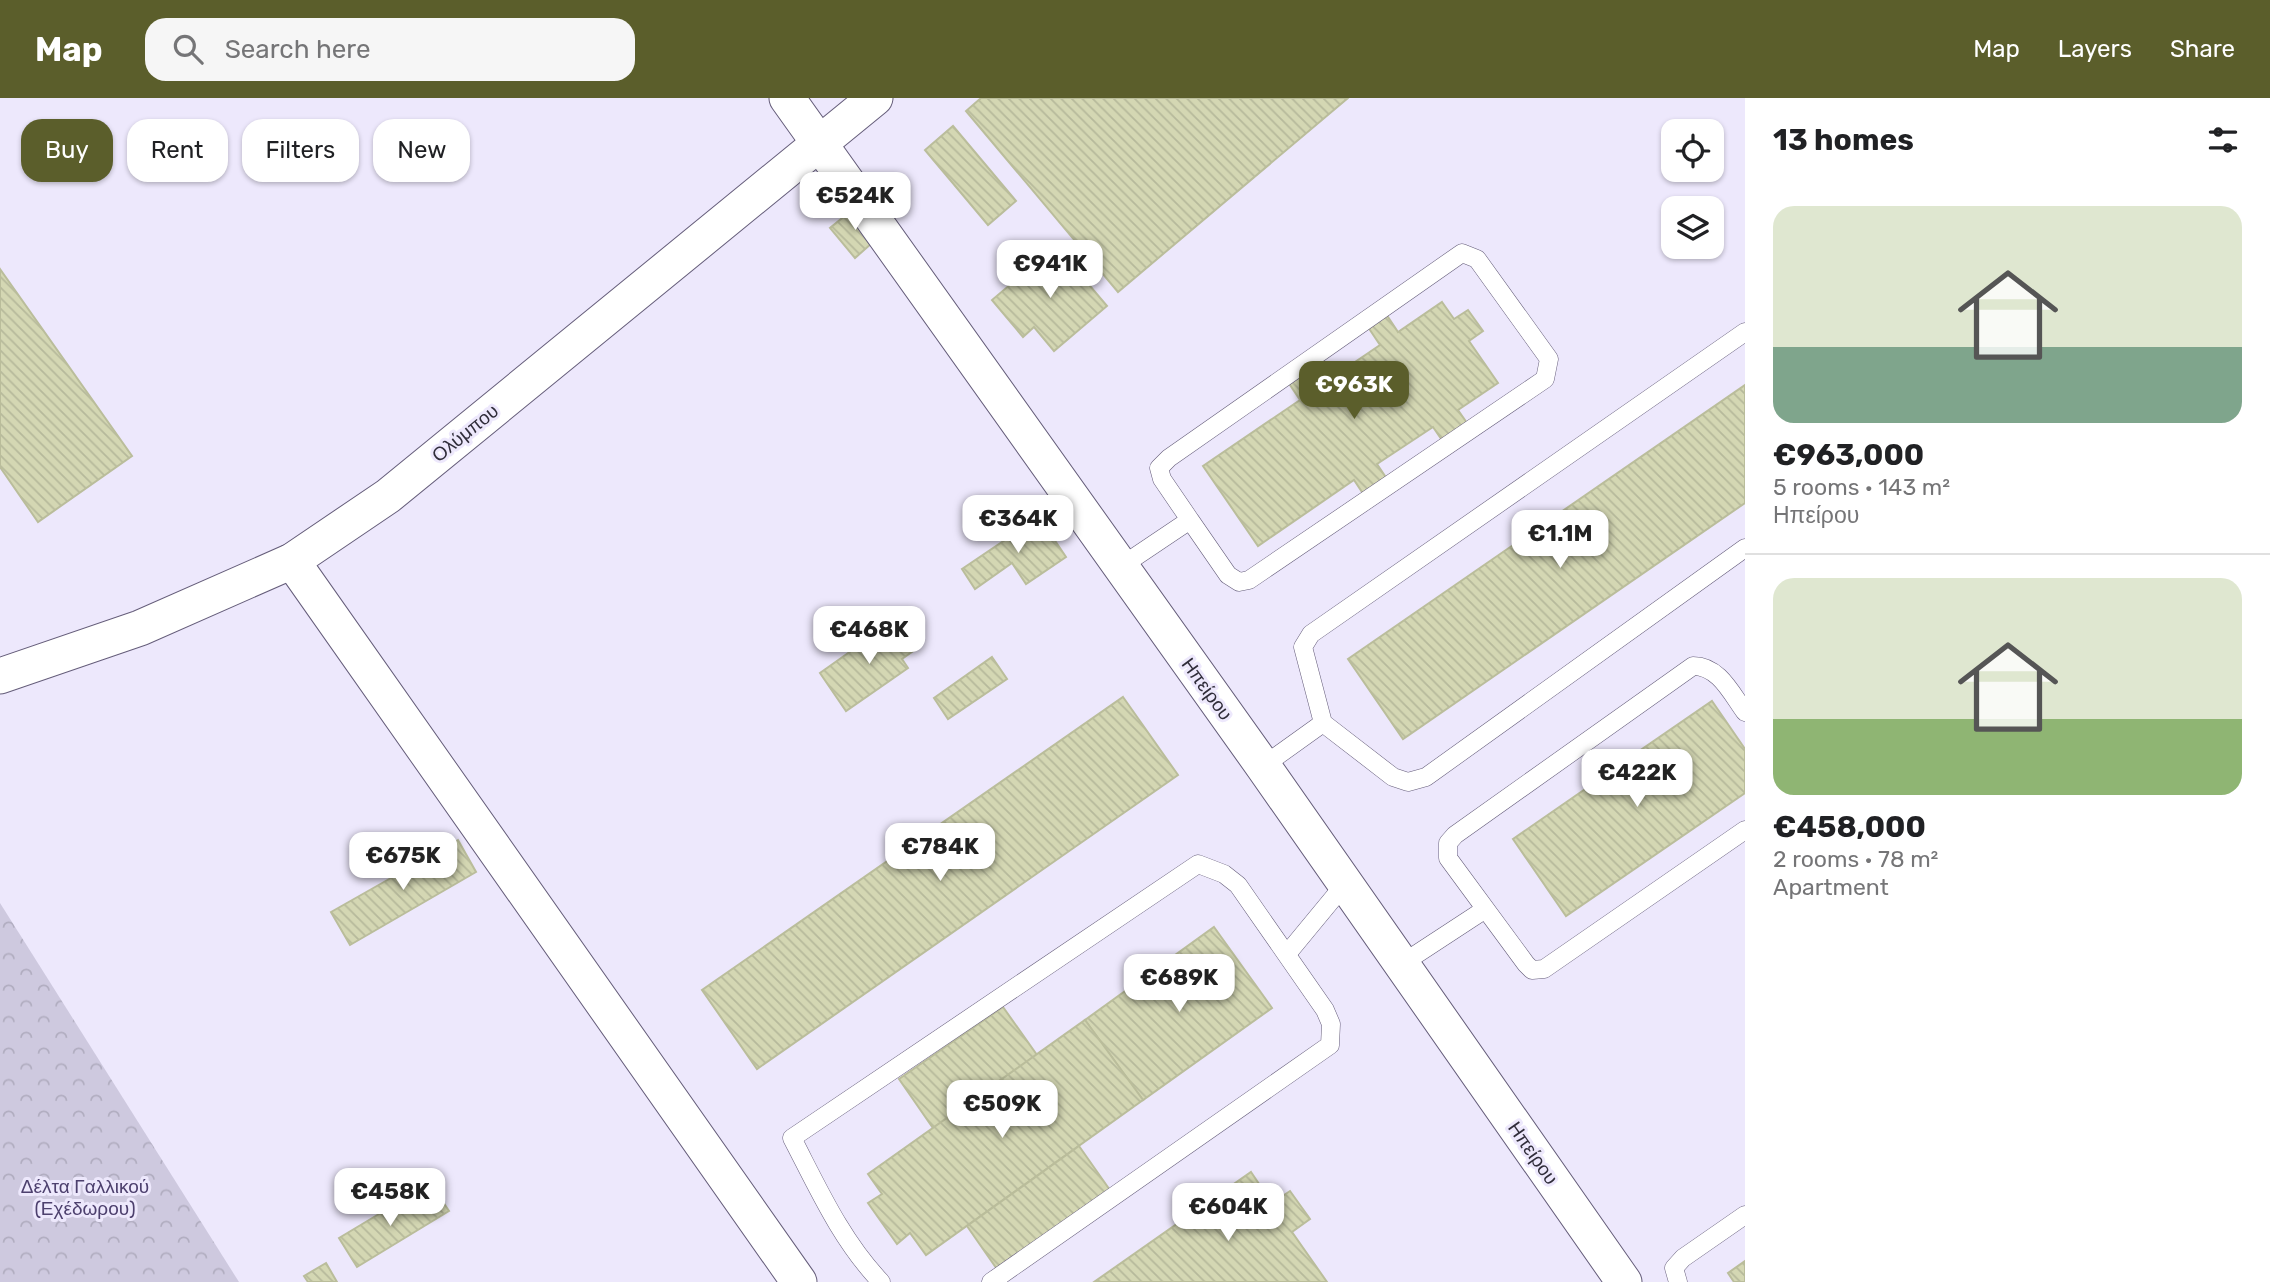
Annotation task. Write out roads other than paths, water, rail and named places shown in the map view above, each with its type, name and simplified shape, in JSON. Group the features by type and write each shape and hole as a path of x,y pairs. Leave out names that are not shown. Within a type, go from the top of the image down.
{"street":[{"name":"Ηπείρου","path":"787,98 1262,766 1623,1282"},
{"name":"Ολύμπου","path":"0,676 140,628 292,561 388,496 875,98"},
{"path":"292,561 799,1282"}],"lane":[{"path":"1462,253 1477,259 1549,359 1545,379 1249,580 1239,582 1228,575 1190,520 1162,479 1159,468 1169,458 1462,253"},
{"path":"1745,332 1311,634 1303,647 1324,723 1393,777 1408,782 1426,777 1745,548"},
{"path":"1119,567 1190,520"},
{"path":"1745,712 1715,672 1705,666 1693,667 1455,835 1448,844 1448,858 1526,964 1532,970 1544,969 1745,830"},
{"path":"1262,766 1324,723"},
{"path":"881,1282 831,1215 792,1138 1198,864 1224,874 1238,886 1325,1010 1331,1024 1330,1045 991,1282"},
{"path":"1287,954 1344,885"},
{"path":"1400,965 1484,910"},
{"path":"1678,1282 1674,1268 1683,1258 1745,1215"}],"park label":[{"name":"Δέλτα Γαλλικού (Εχέδωρου)","path":"85,1197"}]}
